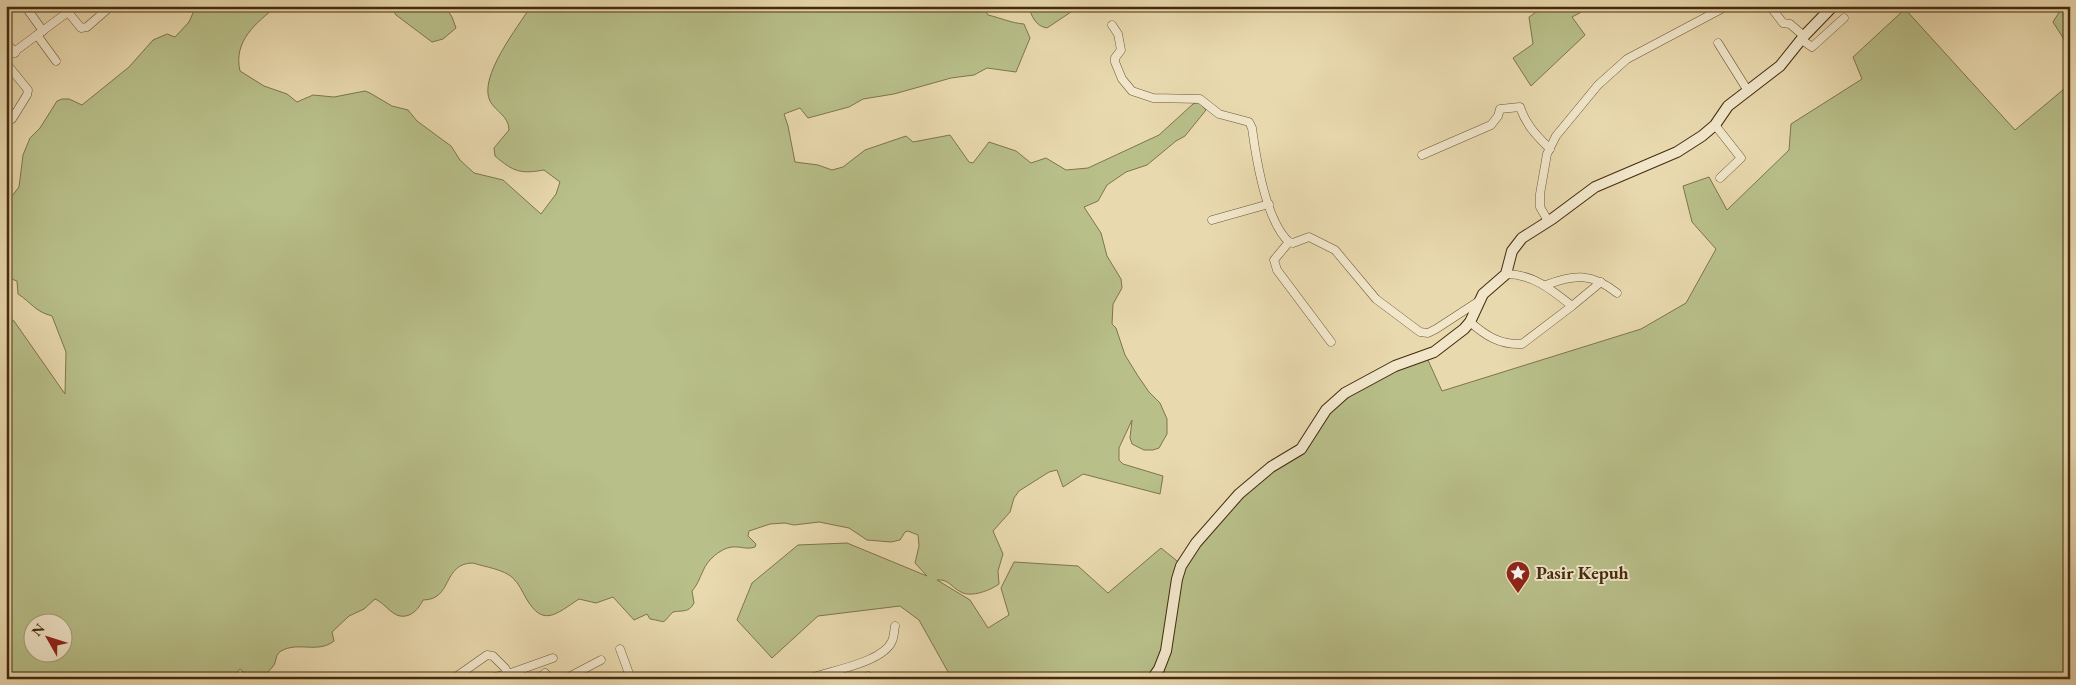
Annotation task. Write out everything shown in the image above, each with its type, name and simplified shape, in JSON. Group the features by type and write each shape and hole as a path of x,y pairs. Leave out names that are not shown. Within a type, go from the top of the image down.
{"street":[{"path":"26,6 56,61"},
{"path":"6,58 72,8 81,28 86,27 111,6"},
{"path":"1548,221 1540,207 1540,194 1550,149 1556,136 1598,86 1627,60 1727,6"},
{"path":"1770,6 1783,23 1790,24 1812,47 1844,18"},
{"path":"1152,679 1159,669 1166,651 1177,579 1181,566 1196,543 1239,494 1272,466 1301,449 1306,444 1326,410 1345,393 1396,366 1434,352 1464,329 1470,322 1483,294 1506,274 1512,251 1522,238 1595,187 1677,152 1702,136 1715,125 1728,106 1780,66 1803,38 1834,6"},
{"path":"1112,25 1118,34 1121,50 1115,58 1115,62 1122,79 1132,91 1153,98 1200,100 1219,114 1249,122 1252,128 1260,175 1269,204 1276,224 1290,242"},
{"path":"6,42 15,52"},
{"path":"1718,42 1748,91"},
{"path":"6,63 28,90 27,95 12,118 6,120"},
{"path":"1422,155 1491,125 1498,116 1500,108 1516,106 1520,107 1530,130 1550,149"},
{"path":"1715,125 1741,158 1720,178"},
{"path":"1212,220 1269,204"},
{"path":"1331,342 1276,270 1274,260 1290,242 1293,243 1309,237 1335,250 1376,299 1420,332 1428,333 1436,329 1479,301"},
{"path":"1506,274 1515,274 1546,285 1572,306"},
{"path":"1546,285 1568,277 1580,277 1601,282 1617,293"},
{"path":"1470,322 1490,338 1503,343 1522,344 1601,282"},
{"path":"808,679 859,664 874,657 890,646 895,626"},
{"path":"620,649 631,679"},
{"path":"454,679 487,655 492,656 505,668 508,674"},
{"path":"487,679 508,674 553,658"},
{"path":"565,679 601,660"},
{"path":"537,679 545,673 550,679"}],"green space":[{"path":"196,6 277,6 254,26 243,42 239,60 240,71 264,86 287,94 297,102 313,95 334,97 365,91 392,106 408,110 417,121 451,146 460,160 474,173 503,180 541,214 556,194 560,182 544,170 523,172 513,169 495,156 494,148 509,130 507,121 490,101 488,91 494,66 501,52 531,6 983,6 988,15 1024,24 1030,38 1016,72 987,68 974,75 951,78 894,94 863,99 849,107 808,118 800,108 784,114 795,162 818,165 832,170 843,167 865,150 906,136 913,142 950,135 969,162 973,163 989,142 1016,151 1031,163 1046,158 1066,170 1088,168 1159,135 1193,104 1199,102 1206,110 1185,136 1147,165 1126,172 1107,185 1098,201 1084,207 1101,233 1107,256 1121,279 1122,288 1113,304 1112,324 1116,328 1125,355 1149,392 1160,403 1167,419 1167,434 1159,448 1153,450 1144,450 1132,444 1130,438 1132,420 1119,448 1119,460 1123,464 1163,476 1160,494 1083,474 1063,487 1057,470 1049,472 1019,491 1014,498 1010,512 993,531 1003,554 998,571 999,584 986,591 965,594 947,582 937,580 970,600 988,628 1009,615 1001,588 1014,562 1078,566 1108,593 1161,548 1182,565 1210,527 1277,465 1302,450 1328,413 1339,403 1394,370 1427,358 1442,391 1641,329 1686,303 1716,249 1692,222 1683,186 1709,177 1727,210 1789,150 1791,124 1862,79 1853,57 1905,9 2015,130 2070,84 2070,679 952,679 919,620 900,606 818,616 772,658 737,620 752,583 798,545 847,543 927,576 915,563 919,546 918,535 908,531 905,532 900,540 891,542 867,540 849,528 819,522 794,525 785,523 770,524 749,531 748,536 756,544 755,547 728,548 715,555 705,567 692,591 694,603 692,606 685,610 673,612 664,622 650,619 647,614 634,620 613,597 596,603 579,599 557,613 544,615 538,613 532,607 517,583 509,575 499,570 473,563 456,569 439,594 423,600 418,609 409,615 399,616 375,599 364,609 349,616 332,632 334,641 321,647 294,647 281,651 273,667 260,679 251,679 240,669 231,679 6,679 6,315 14,321 65,394 66,352 52,316 37,309 18,294 17,281 6,277 6,199 12,196 19,187 23,155 30,138 40,128 57,101 69,99 82,105 129,67 153,40 167,34 175,37 189,22"},
{"path":"390,6 445,6 456,28 443,39 432,42 396,15"},
{"path":"1028,6 1080,6 1047,28 1037,23"},
{"path":"1545,6 1593,6 1572,17 1585,35 1531,86 1513,58 1533,44 1529,17"},
{"path":"2063,6 2070,6 2070,49 2053,22"}],"place":[{"name":"Pasir Kepuh","path":"1518,594"}]}
